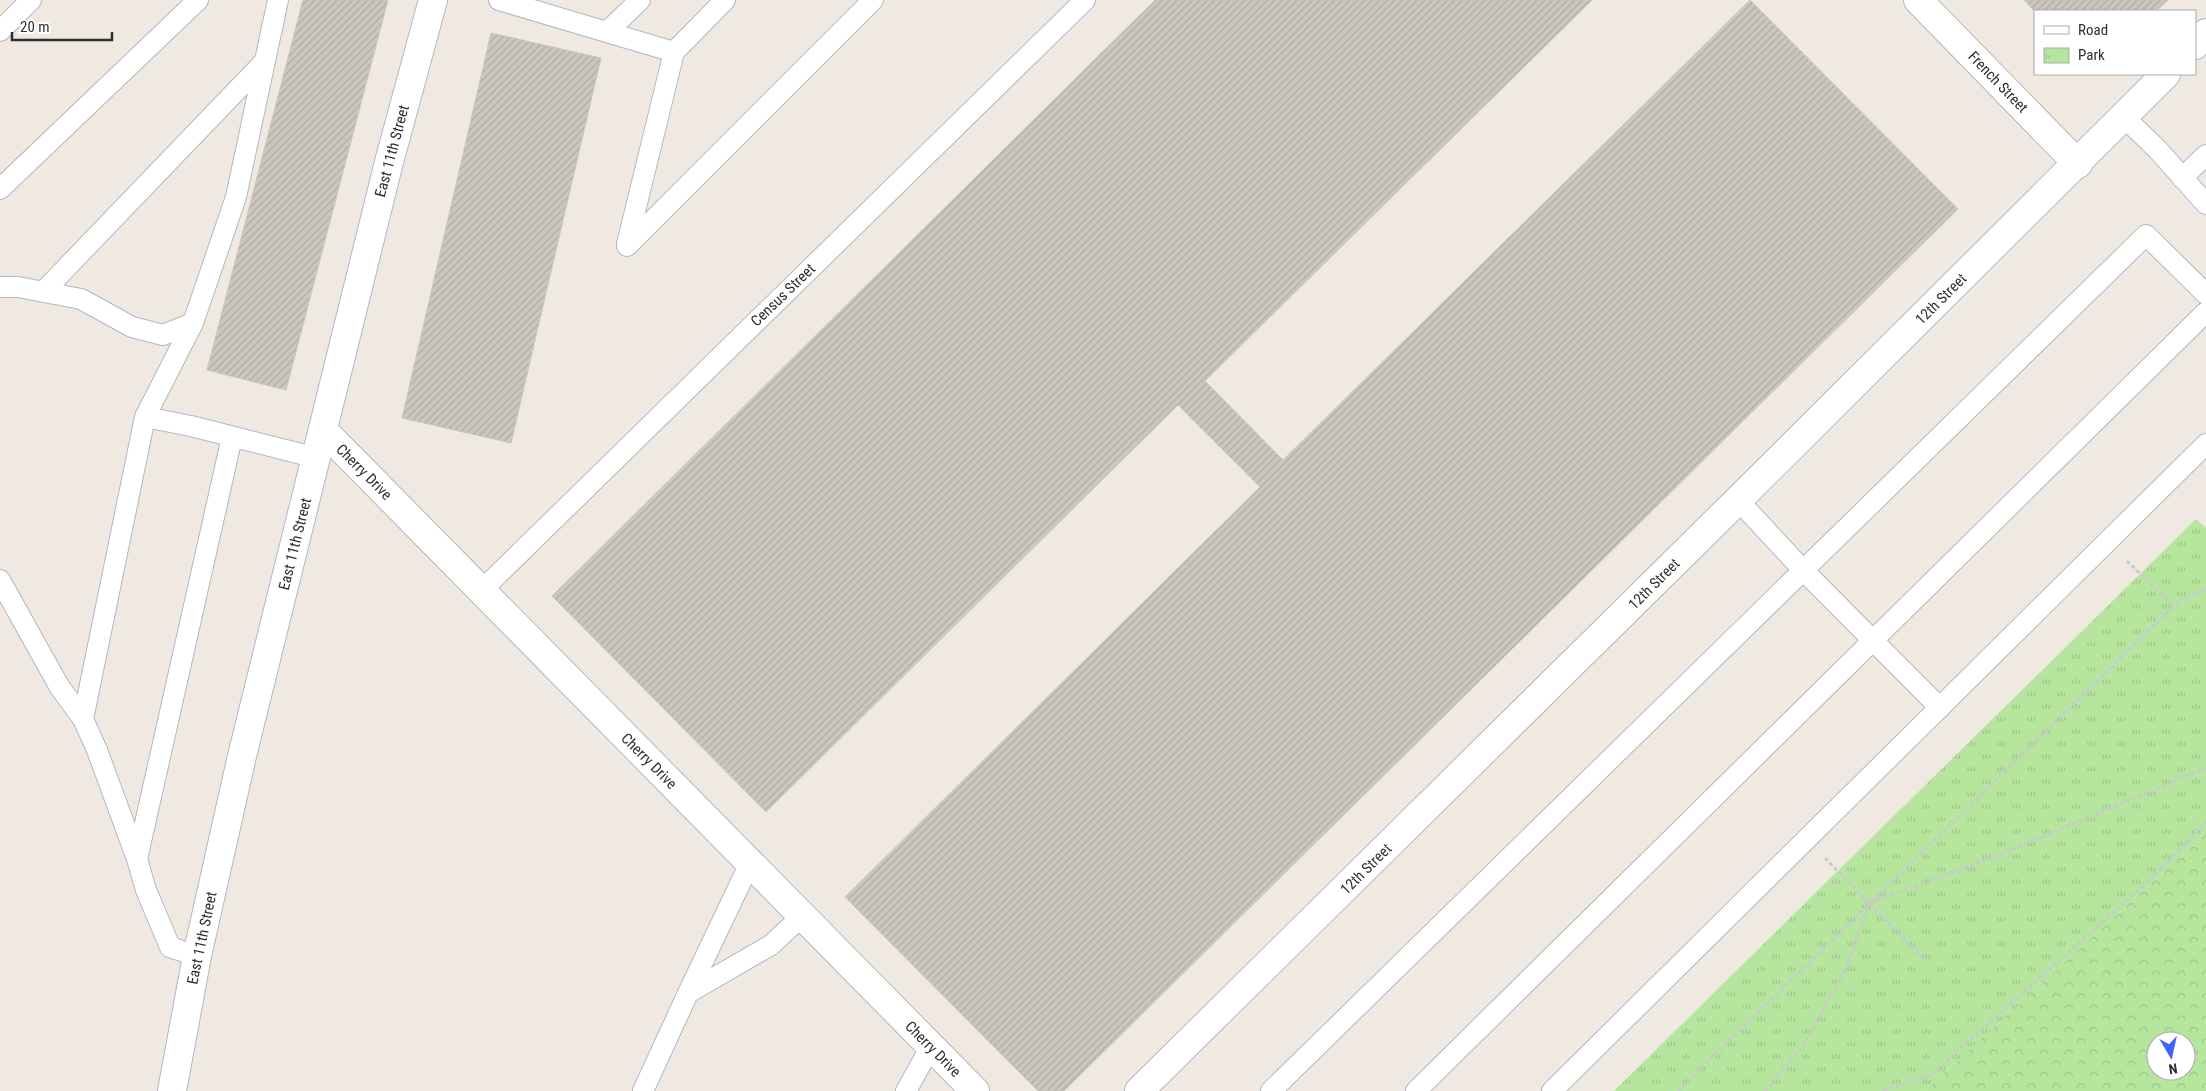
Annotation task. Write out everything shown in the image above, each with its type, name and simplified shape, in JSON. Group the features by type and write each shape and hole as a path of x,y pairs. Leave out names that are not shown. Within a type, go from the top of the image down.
{"street":[{"name":"East 11th Street","path":"172,1091 197,956 242,756 317,458 322,430 388,162 433,0"},
{"name":"French Street","path":"1918,0 2078,164"},
{"path":"2196,44 2206,33"},
{"name":"12th Street","path":"1139,1091 2078,164 2165,75"},
{"name":"Cherry Drive","path":"322,430 975,1091"}],"lane":[{"path":"0,31 30,0"},
{"path":"0,189 198,0"},
{"path":"83,720 145,417 193,323 236,197 278,0"},
{"path":"499,0 674,52"},
{"path":"607,32 640,0"},
{"path":"725,0 674,52 627,246 873,0"},
{"name":"Census Street","path":"481,591 1086,0"},
{"path":"42,292 265,61"},
{"path":"2124,116 2206,204"},
{"path":"2182,178 2206,155"},
{"path":"1271,1091 2146,235 2206,294"},
{"path":"0,287 18,287 81,299 132,327 163,335 193,323"},
{"path":"1416,1091 2206,312"},
{"path":"145,417 190,426 317,458"},
{"path":"137,859 232,437"},
{"path":"1552,1091 2206,444"},
{"path":"1738,500 1803,570 1940,708"},
{"path":"0,580 59,686 83,720 97,750 137,859 146,890 170,947 197,956"},
{"path":"643,1091 750,863"},
{"path":"688,993 771,945 802,916"},
{"path":"906,1091 931,1046"}],"path":[{"path":"2107,542 2173,606"},
{"path":"1678,1091 2173,606 2180,600 2206,589"},
{"path":"1869,903 1994,857 2206,768"},
{"path":"1883,1091 1929,1076 2150,880 2206,822"},
{"path":"1807,839 1924,960"},
{"path":"1765,1091 1807,1040 1847,967 1869,903"}],"green space":[{"path":"2196,519 2206,528 2206,833 1924,1091 1614,1091"},
{"path":"2206,833 2206,1091 1924,1091"}],"building":[{"path":"303,0 388,0 286,390 207,370"},
{"path":"1155,0 1592,0 1205,381 1283,460 1750,0 1958,209 1064,1091 1038,1091 845,897 1260,487 1178,405 766,812 552,596"},
{"path":"2024,0 2168,0 2157,10 2034,11"},
{"path":"491,33 601,58 511,443 402,418"}]}
